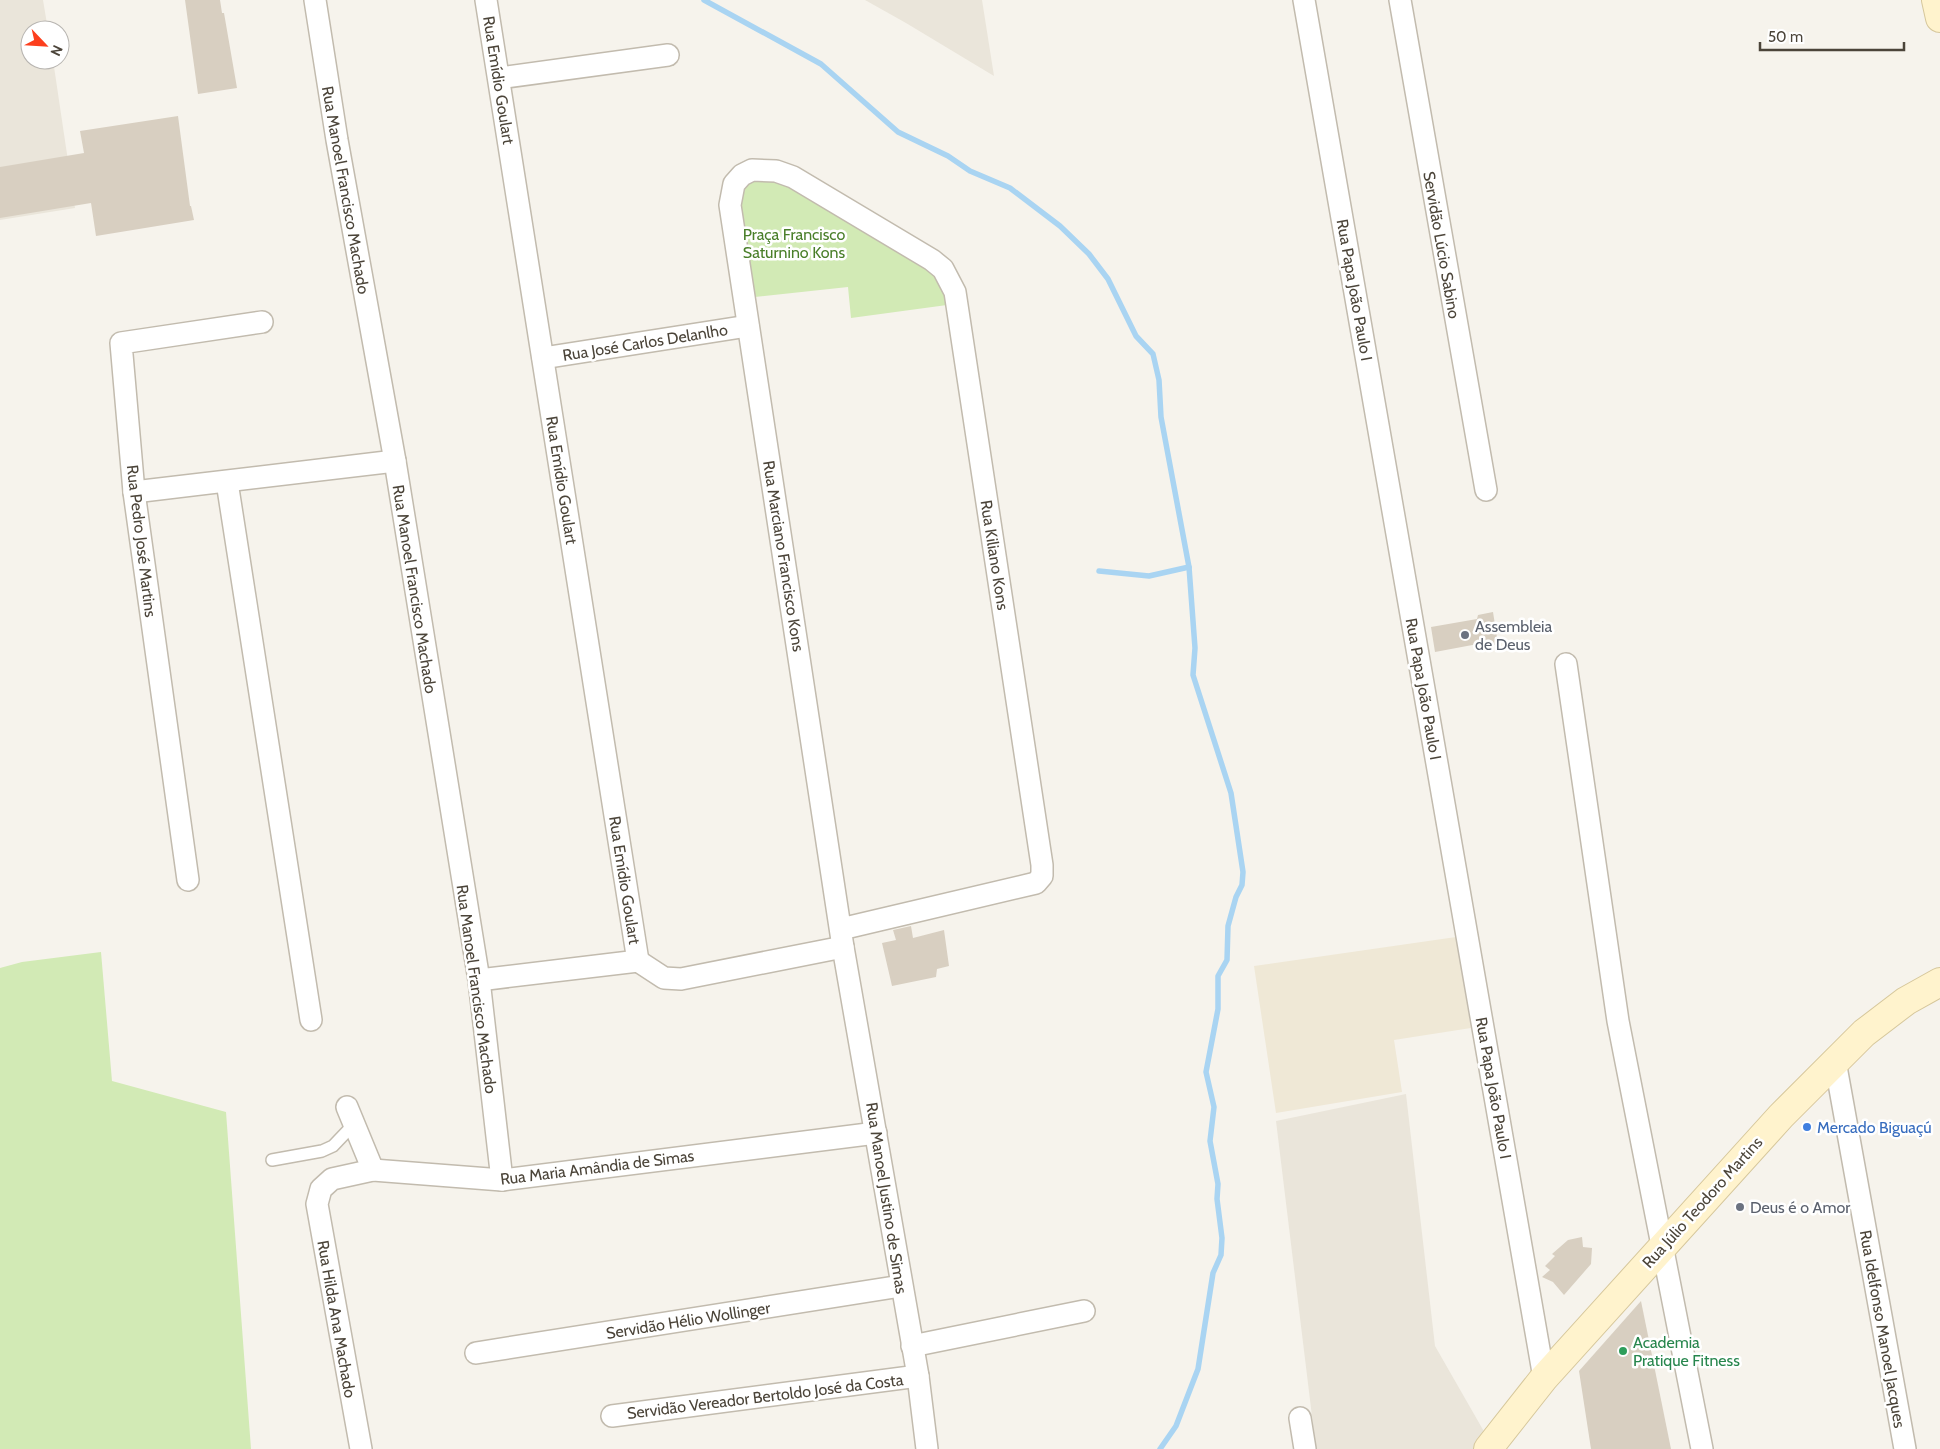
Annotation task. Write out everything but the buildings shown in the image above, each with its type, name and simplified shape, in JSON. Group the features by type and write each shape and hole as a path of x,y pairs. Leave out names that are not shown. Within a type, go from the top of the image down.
{"main road":[{"path":"1936,0 1940,18"},
{"name":"Rua Júlio Teodoro Martins","path":"1488,1449 1544,1378 1781,1116 1835,1061 1885,1017 1921,991 1940,982"}],"street":[{"name":"Rua Manoel Francisco Machado","path":"315,0 337,140 395,461 479,980 502,1180"},
{"name":"Rua Emídio Goulart","path":"486,0 638,961"},
{"name":"Rua Papa João Paulo I","path":"1304,0 1544,1378"},
{"name":"Servidão Lúcio Sabino","path":"1400,0 1486,490"},
{"path":"499,78 668,55"},
{"name":"Rua Kiliano Kons","path":"734,184 752,170 761,169 793,177 932,260 950,280 955,292 1042,865 1042,876 1036,883 842,938"},
{"name":"Rua Marciano Francisco Kons","path":"734,184 730,205 842,938"},
{"name":"Rua Pedro José Martins","path":"188,880 134,492 120,343 262,322"},
{"name":"Rua José Carlos Delanlho","path":"543,358 748,326"},
{"path":"134,492 395,461"},
{"path":"228,482 311,1020"},
{"path":"1566,664 1618,1021 1702,1449"},
{"path":"479,980 638,961 664,978 681,979 842,938"},
{"name":"Rua Manoel Justino de Simas","path":"842,938 918,1376 927,1449"},
{"name":"Rua Idelfonso Manoel Jacques","path":"1835,1061 1905,1449"},
{"path":"350,1115 373,1170"},
{"name":"Rua Maria Amândia de Simas","path":"321,1189 332,1180 373,1170 502,1180 876,1134"},
{"name":"Rua Hilda Ana Machado","path":"321,1189 317,1204 319,1222 361,1449"},
{"name":"Servidão Hélio Wollinger","path":"476,1353 901,1286"},
{"path":"912,1346 1084,1311"},
{"name":"Servidão Vereador Bertoldo José da Costa","path":"612,1416 918,1376"},
{"path":"1300,1418 1305,1449"}],"lane":[{"path":"272,1160 322,1151 333,1146 350,1115"}],"shaded area":[{"path":"0,0 43,0 46,20 20,20 20,70 54,70 75,208 0,220"},
{"path":"865,0 982,0 994,76 906,23"},
{"path":"1456,937 1471,1028 1394,1040 1402,1092 1276,1113 1254,966"},
{"path":"1406,1094 1435,1346 1486,1435 1477,1449 1316,1449 1276,1121"}],"green space":[{"name":"Praça Francisco Saturnino Kons","path":"758,177 775,179 932,268 945,293 947,305 851,318 848,287 755,297 738,206 745,183"},
{"path":"101,952 112,1081 226,1112 251,1449 0,1449 0,968 22,962"}],"waterway":[{"path":"704,0 821,64 898,132 948,156 970,171 1010,188 1060,226 1089,254 1108,279 1136,336 1153,354 1159,380 1161,417 1189,567 1195,648 1193,675 1231,793 1243,872 1242,885 1236,897 1228,926 1227,960 1218,976 1218,1009 1206,1072 1214,1107 1210,1141 1218,1184 1217,1199 1222,1238 1221,1255 1213,1273 1198,1369 1176,1426 1160,1449"},
{"path":"1099,571 1149,576 1189,567"}],"place":[{"name":"Assembleia de Deus","path":"1465,635"},
{"name":"Mercado Biguaçú","path":"1807,1127"},
{"name":"Deus é o Amor","path":"1740,1207"},
{"name":"Academia Pratique Fitness","path":"1623,1351"}]}
